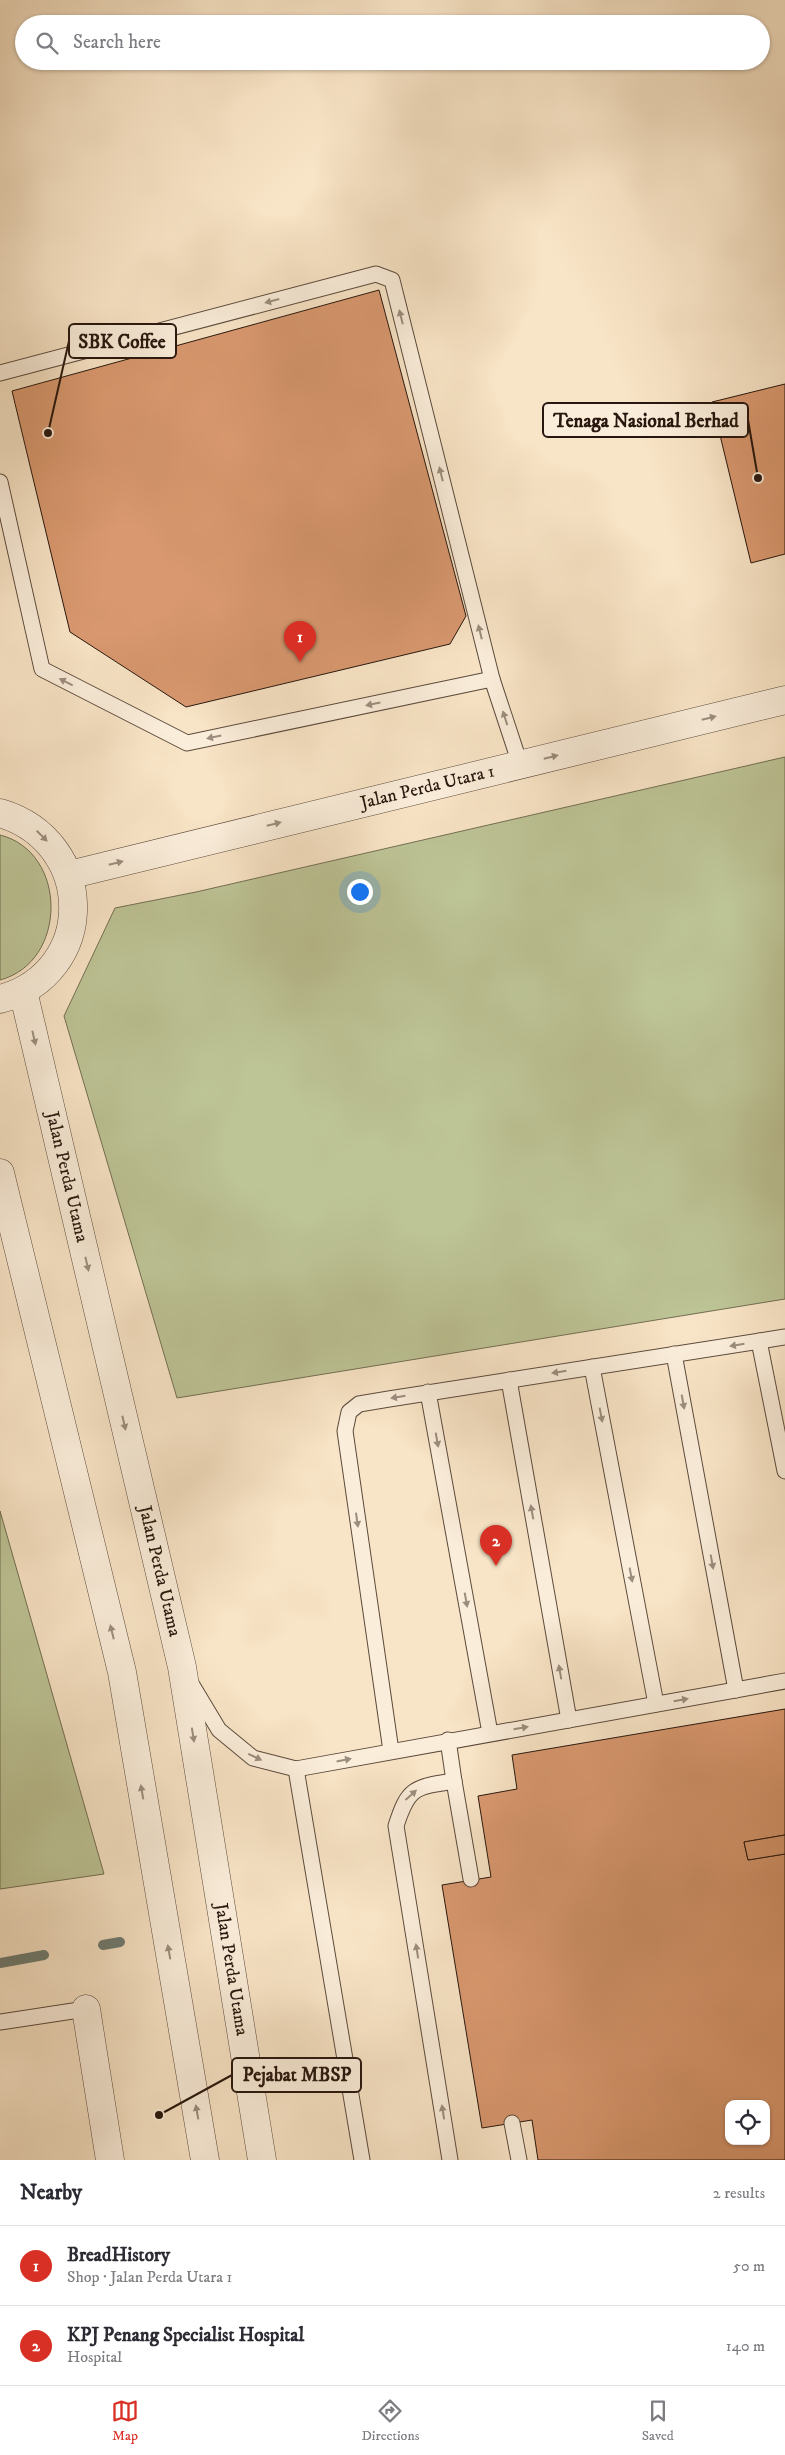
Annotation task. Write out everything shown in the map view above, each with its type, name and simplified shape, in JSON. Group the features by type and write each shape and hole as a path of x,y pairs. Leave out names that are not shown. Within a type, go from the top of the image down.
{"street":[{"name":"Jalan Perda Utara 1","path":"69,874 785,700"},
{"path":"0,813 15,817 38,831 56,851 69,874 74,903 70,932 58,958 40,980 11,995"},
{"name":"Jalan Perda Utama","path":"11,995 182,1667 262,2160"},
{"path":"0,1172 122,1672 205,2160"},
{"path":"86,2009 110,2160"}],"lane":[{"path":"0,373 376,274 392,280 492,679 520,764"},
{"path":"0,482 42,669 187,743 492,679"},
{"path":"391,1751 345,1431 348,1412 359,1404 428,1392 785,1337"},
{"path":"759,1341 785,1472"},
{"path":"674,1354 736,1690"},
{"path":"592,1367 656,1704"},
{"path":"509,1380 569,1720"},
{"path":"428,1392 490,1734"},
{"path":"182,1667 218,1730 253,1758 296,1769 448,1740 785,1681"},
{"path":"448,1740 472,1879"},
{"path":"296,1769 362,2160"},
{"path":"450,2160 396,1826 404,1802 422,1786 454,1782"},
{"path":"0,2022 86,2009"},
{"path":"512,2123 519,2160"}],"green space":[{"path":"785,757 785,1299 177,1398 64,1016 115,908 196,892"},
{"path":"0,835 22,845 38,862 48,884 51,907 48,931 38,952 22,969 0,980"},
{"path":"0,1511 104,1874 0,1889"}],"building":[{"path":"379,290 466,616 450,644 186,707 70,632 12,391"},
{"path":"785,384 785,554 751,563 712,402"},
{"path":"785,1709 785,1835 744,1842 748,1860 785,1854 785,2160 538,2160 532,2120 482,2128 442,1885 491,1877 478,1796 517,1789 512,1755"},
{"path":"785,1835 785,1854 748,1860 744,1842"}],"waterway":[{"path":"103,1945 120,1942"},
{"path":"0,1963 44,1955"}],"place":[{"name":"SBK Coffee","path":"48,433"},
{"name":"Tenaga Nasional Berhad","path":"758,478"},
{"name":"BreadHistory","path":"300,662"},
{"name":"KPJ Penang Specialist Hospital","path":"496,1566"},
{"name":"Pejabat MBSP","path":"159,2115"}]}
